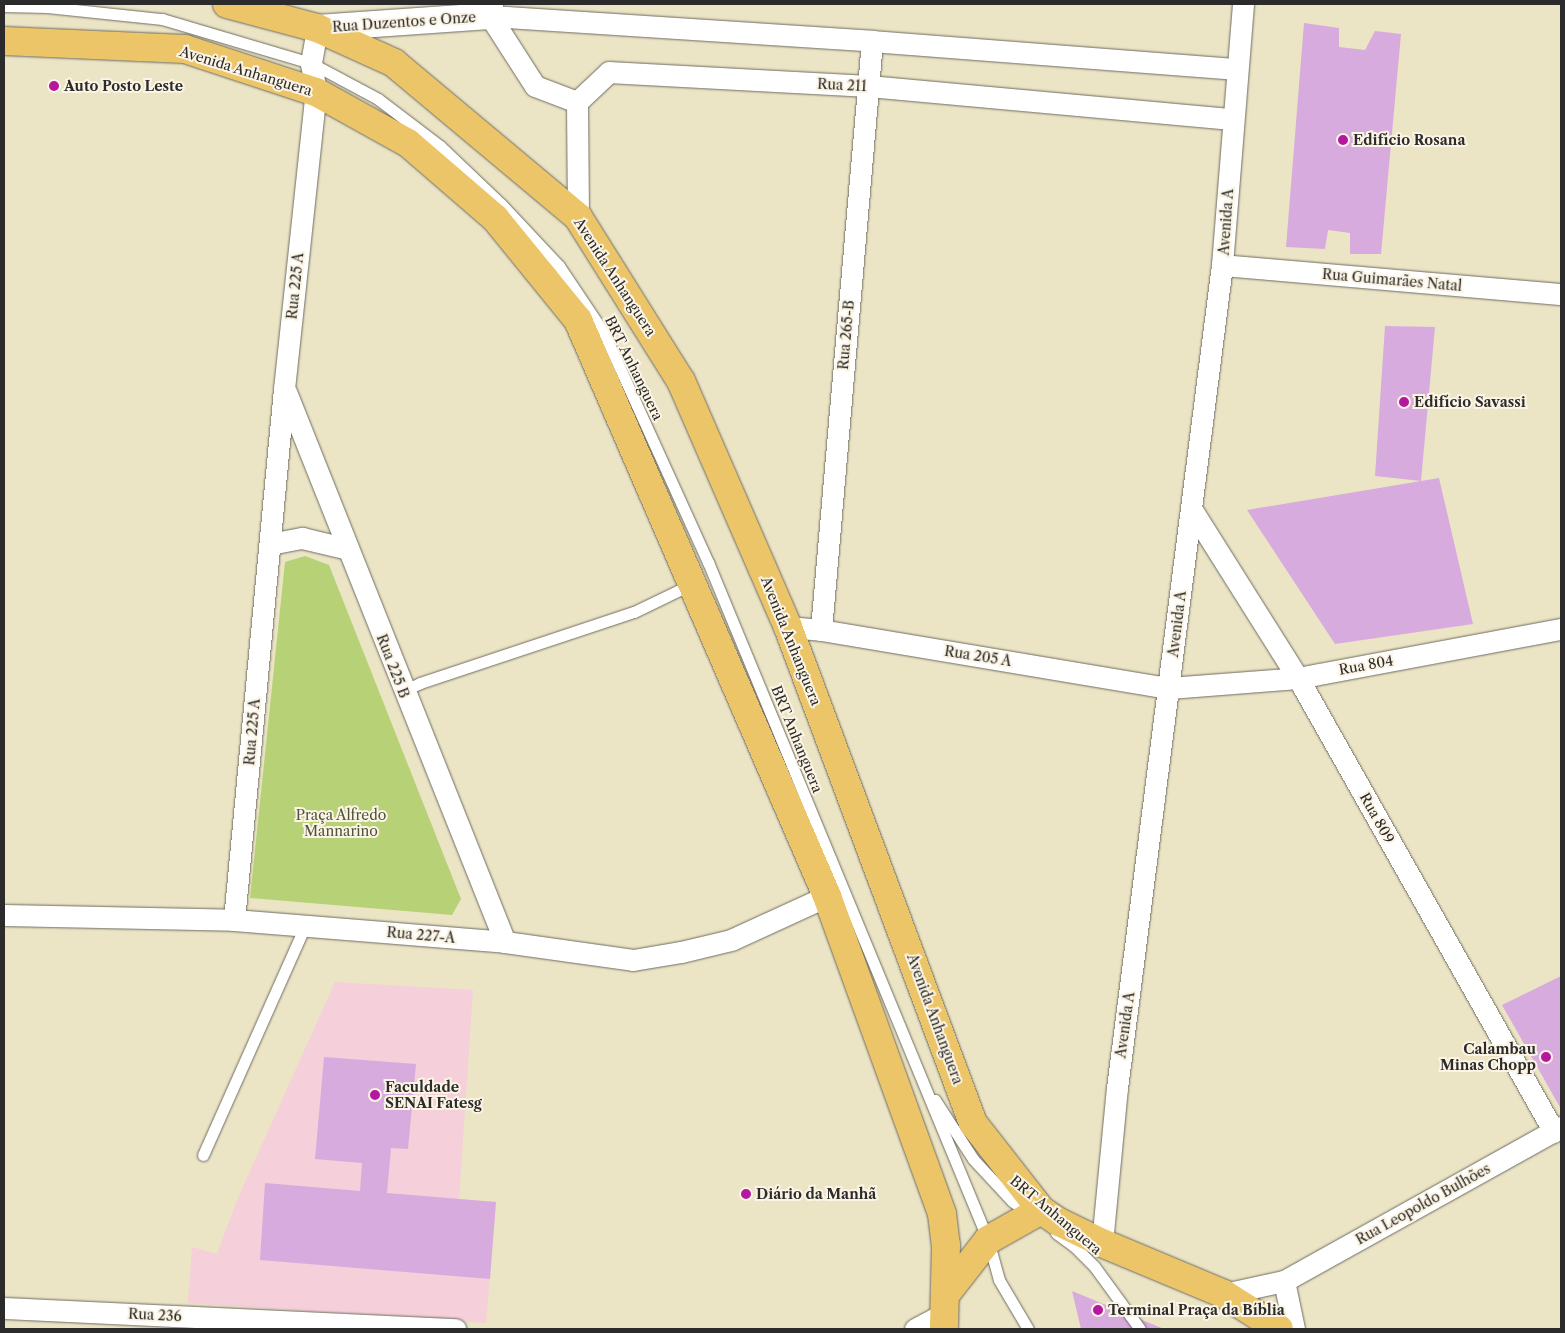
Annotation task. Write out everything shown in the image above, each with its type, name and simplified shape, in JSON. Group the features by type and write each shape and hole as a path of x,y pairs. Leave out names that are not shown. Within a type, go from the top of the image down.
{"main road":[{"name":"Avenida Anhanguera","path":"227,4 317,28 394,64 578,217 681,380 788,627 973,1123 1036,1213 1224,1294 1280,1329"},
{"name":"Avenida Anhanguera","path":"4,41 185,49 316,92 408,143 488,212 578,320 827,896 942,1214 946,1245 944,1312"},
{"path":"944,1312 988,1240 1036,1213"}],"street":[{"name":"Avenida A","path":"1102,1243 1117,1088 1222,265 1243,4"},
{"name":"Rua Duzentos e Onze","path":"317,28 490,10"},
{"path":"490,10 1237,69"},
{"path":"490,10 535,86 577,102 578,217"},
{"name":"Rua 225 A","path":"234,920 284,389 316,92 311,63 317,28"},
{"name":"Rua 265-B","path":"821,630 872,41"},
{"name":"Rua 211","path":"577,102 609,72 868,86 1233,119"},
{"name":"Rua Guimarães Natal","path":"1222,265 1561,294"},
{"name":"Rua 225 B","path":"284,389 505,942"},
{"name":"Rua 809","path":"1192,510 1298,678 1557,1130"},
{"path":"270,544 302,538 348,549"},
{"name":"Rua 205 A","path":"788,627 821,630 1169,688"},
{"name":"Rua 804","path":"1169,688 1298,678 1561,629"},
{"name":"Rua 227-A","path":"4,915 234,920 505,942 633,960 681,952 730,940 827,896"},
{"name":"Rua Leopoldo Bulhões","path":"1224,1294 1284,1281 1557,1130"},
{"path":"1284,1281 1294,1329"},
{"name":"Rua 236","path":"4,1308 456,1329"},
{"path":"915,1329 944,1312"}],"lane":[{"name":"BRT Anhanguera","path":"4,6 47,8 162,19 311,63 378,99 440,146 501,204 558,266 604,333 708,562 988,1240 999,1280 1028,1329"},
{"path":"403,690 634,612 692,584"},
{"path":"203,1155 305,926"},
{"name":"BRT Anhanguera","path":"919,1075 973,1158 1012,1201 1036,1213 1094,1266 1140,1329"}],"shaded area":[{"name":"Faculdade SENAI Fatesg","path":"335,982 473,990 459,1199 496,1202 486,1323 188,1303 192,1247 217,1254 237,1200"}],"green space":[{"name":"Praça Alfredo Mannarino","path":"305,556 329,565 461,899 452,915 250,898 285,562"}],"building":[{"name":"Edifício Rosana","path":"1304,23 1339,28 1339,47 1365,50 1375,31 1401,34 1381,254 1350,254 1350,233 1328,230 1325,249 1286,247"},
{"name":"Edifício Savassi","path":"1385,326 1435,327 1421,481 1375,476"},
{"path":"1439,478 1473,624 1335,644 1247,510"},
{"name":"Calambau Minas Chopp","path":"1561,976 1561,1109 1502,1005"},
{"path":"324,1057 416,1064 408,1149 391,1148 387,1193 496,1202 490,1279 260,1260 265,1183 360,1191 362,1163 315,1159"},
{"name":"Terminal Praça da Bíblia","path":"1072,1291 1164,1329 1081,1329"}],"place":[{"name":"Auto Posto Leste","path":"54,86"},
{"name":"Edifício Rosana","path":"1343,140"},
{"name":"Edifício Savassi","path":"1404,402"},
{"name":"Calambau Minas Chopp","path":"1546,1057"},
{"name":"Faculdade SENAI Fatesg","path":"375,1095"},
{"name":"Diário da Manhã","path":"746,1194"},
{"name":"Terminal Praça da Bíblia","path":"1098,1310"}]}
